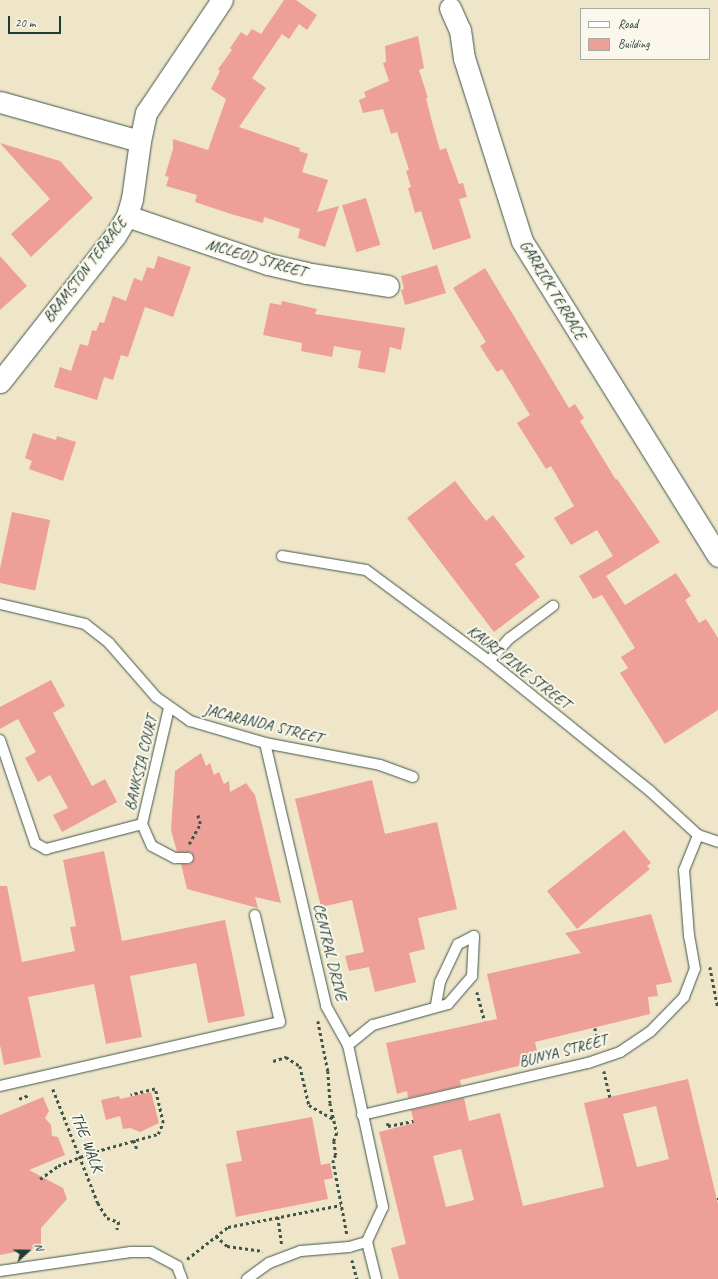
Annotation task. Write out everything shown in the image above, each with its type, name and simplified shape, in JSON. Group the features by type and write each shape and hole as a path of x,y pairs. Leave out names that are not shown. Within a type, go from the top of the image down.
{"street":[{"name":"BRAMSTON TERRACE","path":"3,370 115,236 127,216 132,199 140,141 146,113 222,0"},
{"name":"GARRICK TERRACE","path":"446,4 460,30 464,58 522,242 718,556"},
{"path":"0,102 140,141"},
{"name":"MCLEOD STREET","path":"127,216 268,264 306,273 388,286"}],"lane":[{"name":"KAURI PINE STREET","path":"282,556 366,570 489,662 650,791 698,835 718,842"},
{"name":"JACARANDA STREET","path":"0,604 85,624 109,643 156,697 169,708 190,721 265,743 380,765 413,777"},
{"path":"489,662 510,638 553,606"},
{"name":"BANKSIA COURT","path":"169,708 142,824 152,846 175,858 188,858"},
{"name":"BANKSIA COURT","path":"0,740 35,843 46,849 142,824"},
{"name":"CENTRAL DRIVE","path":"265,743 326,1006 348,1045 383,1207 367,1242"},
{"name":"BUNYA STREET","path":"362,1115 588,1063 620,1052 650,1032 684,997 695,969 689,936 684,870 698,835"},
{"path":"0,1086 280,1022 255,915"},
{"path":"348,1045 373,1025 436,1005 448,1004 472,976 474,936 458,944 440,982 436,1005"},
{"path":"247,1279 269,1263 302,1251 349,1247 367,1242 376,1279"},
{"path":"0,1271 131,1252 151,1252 177,1266 182,1279"}],"path":[{"path":"188,847 200,824 197,813"},
{"path":"472,976 485,1021"},
{"path":"317,1017 328,1071 337,1133 334,1141 336,1155 333,1160 349,1247 357,1279"},
{"path":"273,1061 286,1057 300,1066 309,1105 334,1119"},
{"name":"THE WALK","path":"47,1090 54,1088 80,1158 107,1218 119,1222 117,1230"},
{"path":"40,1180 58,1166 134,1140 158,1134 164,1123 154,1089 131,1095"},
{"path":"19,1099 33,1094"},
{"path":"386,1119 388,1126 414,1121"},
{"path":"134,1140 137,1149"},
{"path":"177,1266 228,1227 341,1205"},
{"path":"278,1217 281,1238"},
{"path":"216,1236 227,1246 234,1248"}],"building":[{"path":"284,0 296,0 317,15 307,30 299,24 289,39 282,34 252,78 266,88 239,127 300,148 299,151 308,154 302,172 328,180 317,212 339,206 325,247 298,238 300,229 264,217 263,223 231,214 195,202 197,195 166,186 169,177 165,176 173,149 173,139 208,150 226,99 211,89 220,71 218,69 232,50 230,48 241,32 247,36 252,29 261,34"},
{"path":"418,36 424,68 419,70 428,98 426,98 432,122 440,150 446,148 459,184 463,183 467,197 459,199 471,238 433,250 421,211 415,213 408,188 411,187 406,171 409,170 397,132 391,134 383,109 363,113 359,100 366,97 364,92 389,81 383,63 386,62 385,46"},
{"path":"0,143 60,161 93,198 31,257 11,234 50,199"},
{"path":"366,198 380,245 356,252 342,205"},
{"path":"0,256 27,286 0,310"},
{"path":"158,256 191,267 173,317 145,307 128,357 121,355 113,380 104,377 97,400 54,387 60,367 71,371 80,344 88,346 92,330 96,331 100,322 104,323 113,296 126,301 134,278 142,281 147,267 154,269"},
{"path":"437,265 446,293 405,305 401,290 404,289 401,276"},
{"path":"485,268 569,408 575,404 584,418 580,421 616,480 617,479 660,542 606,576 625,605 676,573 691,596 685,600 699,623 706,619 718,638 718,710 665,744 620,673 628,668 621,657 635,648 602,595 593,599 579,576 613,556 597,530 571,545 554,518 574,506 551,466 546,469 517,423 530,415 502,369 497,372 480,346 486,342 453,288"},
{"path":"282,301 317,309 315,314 405,328 401,350 390,347 385,373 358,368 361,351 334,346 332,357 301,351 302,343 263,335 270,303 281,305"},
{"path":"33,433 56,440 57,436 76,442 63,481 29,469 32,461 25,458"},
{"path":"455,481 486,521 493,515 525,557 515,564 540,597 494,632 407,518"},
{"path":"12,512 50,520 35,591 0,583 0,568"},
{"path":"51,680 65,706 53,713 92,786 105,779 117,802 62,832 53,815 68,808 50,775 38,782 25,758 36,752 18,719 0,729 0,707"},
{"path":"201,753 206,766 210,763 214,775 219,772 224,784 229,781 230,792 246,783 255,795 281,903 255,897 258,908 187,889 181,864 191,864 194,858 191,852 177,852 171,830 175,771"},
{"path":"372,780 385,834 437,822 457,909 418,918 425,949 409,953 416,982 375,992 369,967 349,971 345,956 364,952 352,900 321,907 295,799"},
{"path":"624,830 651,863 647,866 650,869 577,929 547,891"},
{"path":"104,851 122,941 225,920 245,1016 208,1023 196,963 130,976 142,1037 106,1044 94,984 28,997 41,1057 4,1065 0,1045 0,886 7,886 22,962 75,951 70,927 76,926 63,860"},
{"path":"651,914 672,982 656,985 658,996 648,997 650,1014 535,1042 539,1061 460,1080 461,1086 408,1098 407,1091 397,1094 386,1043 497,1019 487,974 581,953 565,933"},
{"path":"688,1079 718,1204 718,1279 399,1279 391,1248 406,1244 379,1132 414,1123 411,1110 464,1098 469,1121 500,1113 523,1206 604,1187 584,1103","holes":["656,1106 669,1159 637,1167 623,1114","461,1149 474,1200 446,1207 433,1156"]},
{"path":"151,1092 159,1123 140,1132 130,1128 123,1129 120,1116 106,1120 101,1100 119,1096 120,1099"},
{"path":"43,1097 49,1111 45,1118 51,1125 52,1136 58,1137 65,1155 29,1170 63,1188 67,1199 41,1228 41,1247 0,1255 0,1115"},
{"path":"312,1117 321,1165 330,1163 333,1178 324,1180 328,1199 236,1217 226,1164 242,1161 236,1131"}]}
